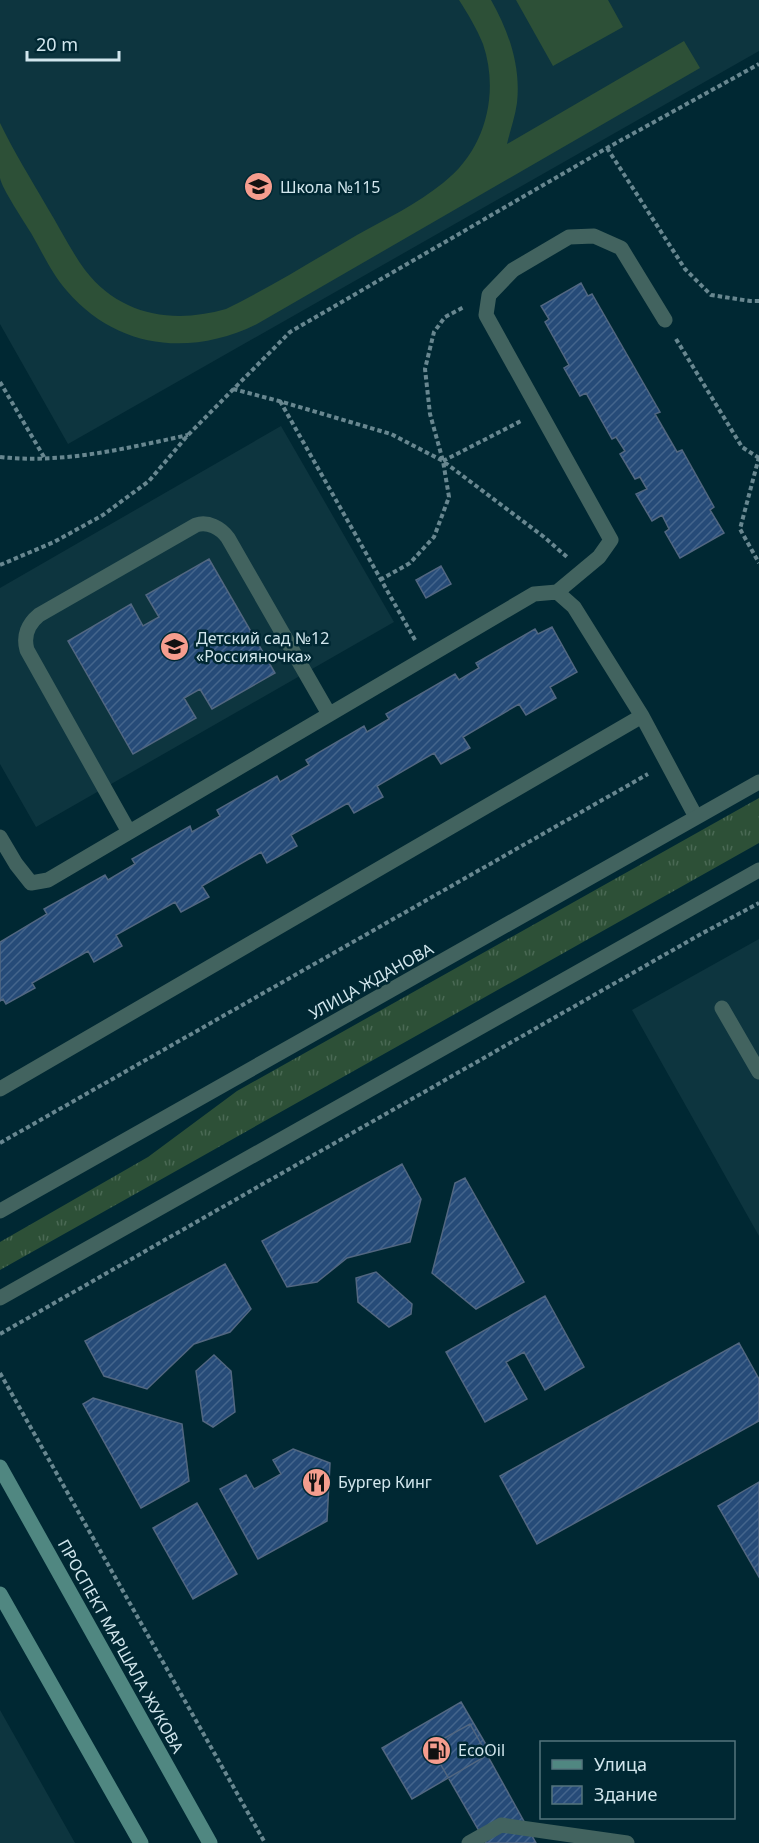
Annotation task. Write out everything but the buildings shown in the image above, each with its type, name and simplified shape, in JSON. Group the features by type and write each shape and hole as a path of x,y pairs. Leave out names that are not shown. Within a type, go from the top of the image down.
{"street":[{"path":"0,837 16,864 31,883 48,880 534,594 557,592 599,557 611,540 486,315 489,295 513,270 569,237 594,236 621,248 665,320"},
{"path":"129,832 27,650 25,644 28,627 39,615 203,523 220,530 228,538 329,714"},
{"path":"557,592 574,607 642,716 696,817"},
{"path":"0,1089 642,716"},
{"name":"УЛИЦА ЖДАНОВА","path":"0,1211 759,782"},
{"path":"0,1298 759,870"},
{"path":"722,1008 759,1072"},
{"name":"ПРОСПЕКТ МАРШАЛА ЖУКОВА","path":"0,1467 210,1843"},
{"path":"0,1594 141,1843"},
{"path":"470,1843 501,1825 627,1843"}],"path":[{"path":"0,565 54,542 103,515 149,481 188,435 290,332 607,148 759,64"},
{"path":"607,148 685,269 711,294 759,301"},
{"path":"381,580 410,562 434,537 448,497 443,461 430,414 425,369 434,332 445,317 489,295"},
{"path":"665,320 742,447 759,458 740,530 759,563"},
{"path":"0,382 44,458"},
{"path":"232,389 391,434 443,461 544,537 582,571"},
{"path":"279,401 424,658"},
{"path":"443,461 540,411"},
{"path":"0,457 65,457 188,435"},
{"path":"0,1143 667,763"},
{"path":"0,1334 759,903"},
{"path":"0,1373 265,1843"}],"shaded area":[{"name":"Школа №115","path":"0,0 759,0 759,51 68,444 0,324"},
{"name":"Детский сад №12 «Россияночка»","path":"281,426 394,622 36,827 0,764 0,588"},
{"path":"759,939 759,1236 632,1010"},
{"path":"0,1710 75,1843 0,1843"}],"green space":[{"path":"459,0 491,0 508,37 515,63 518,89 507,144 684,41 700,68 257,324 206,341 156,342 131,336 108,325 87,310 67,291 57,277 0,178 0,123 75,255 85,270 114,298 131,307 168,315 187,316 226,309 276,283 423,198 457,170 469,155 479,138 485,120 490,82 483,44"},
{"path":"516,0 608,0 623,27 553,66"},
{"path":"759,798 759,843 0,1270 0,1242 148,1157 237,1091"}],"place":[{"name":"Школа №115","path":"259,187"},
{"name":"Детский сад №12 «Россияночка»","path":"175,647"},
{"name":"Бургер Кинг","path":"317,1482"},
{"name":"EcoOil","path":"437,1750"}]}
